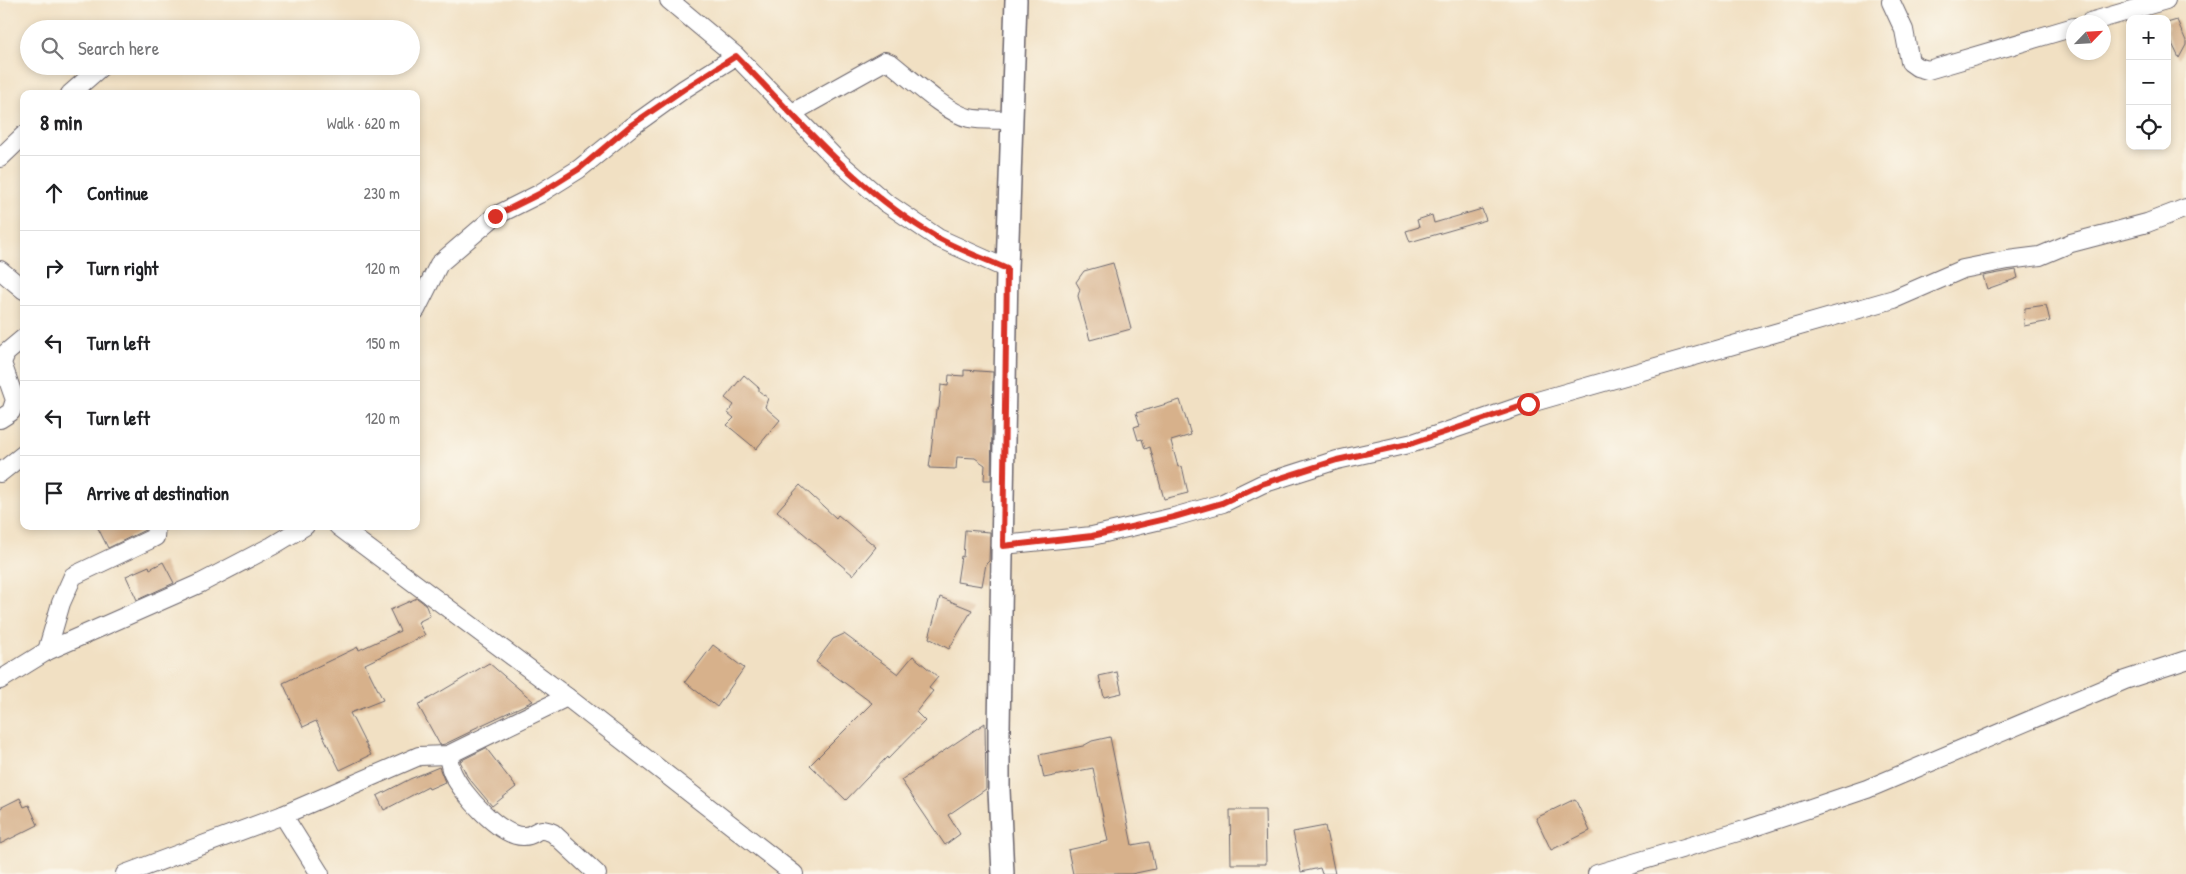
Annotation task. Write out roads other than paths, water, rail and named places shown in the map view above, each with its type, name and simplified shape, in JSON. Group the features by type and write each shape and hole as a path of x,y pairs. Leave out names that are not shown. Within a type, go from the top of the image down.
{"street":[{"path":"669,0 736,56 840,163 885,202 938,238 1007,269"},
{"path":"1004,874 999,755 1007,269 1016,0"},
{"path":"2111,16 2166,0"},
{"path":"1891,2 1904,30 1910,62 1917,67 1928,70 2066,30"},
{"path":"420,302 439,264 495,216 539,194 579,169 630,126 736,56"},
{"path":"792,112 885,61 892,64 931,96 958,114 969,118 1013,120"},
{"path":"75,90 92,75"},
{"path":"0,158 20,139"},
{"path":"1003,546 1092,536 1174,517 1222,503 1262,484 1337,460 1413,443 1528,404 1894,299 1963,269 2040,256 2071,243 2147,223 2186,208"},
{"path":"0,270 20,287"},
{"path":"0,419 11,412 16,400 2,363 6,353 20,341"},
{"path":"0,473 20,457"},
{"path":"47,651 61,603 73,576 149,540 154,537 155,530"},
{"path":"0,680 47,651 202,583 298,530"},
{"path":"345,530 567,697 794,874"},
{"path":"1596,874 1748,829 1867,789 2125,680 2186,660"},
{"path":"124,874 283,815 419,756 448,755 567,697"},
{"path":"448,755 452,774 474,803 500,827 514,835 525,836 538,830 553,833 597,874"},
{"path":"283,815 320,874"}]}
